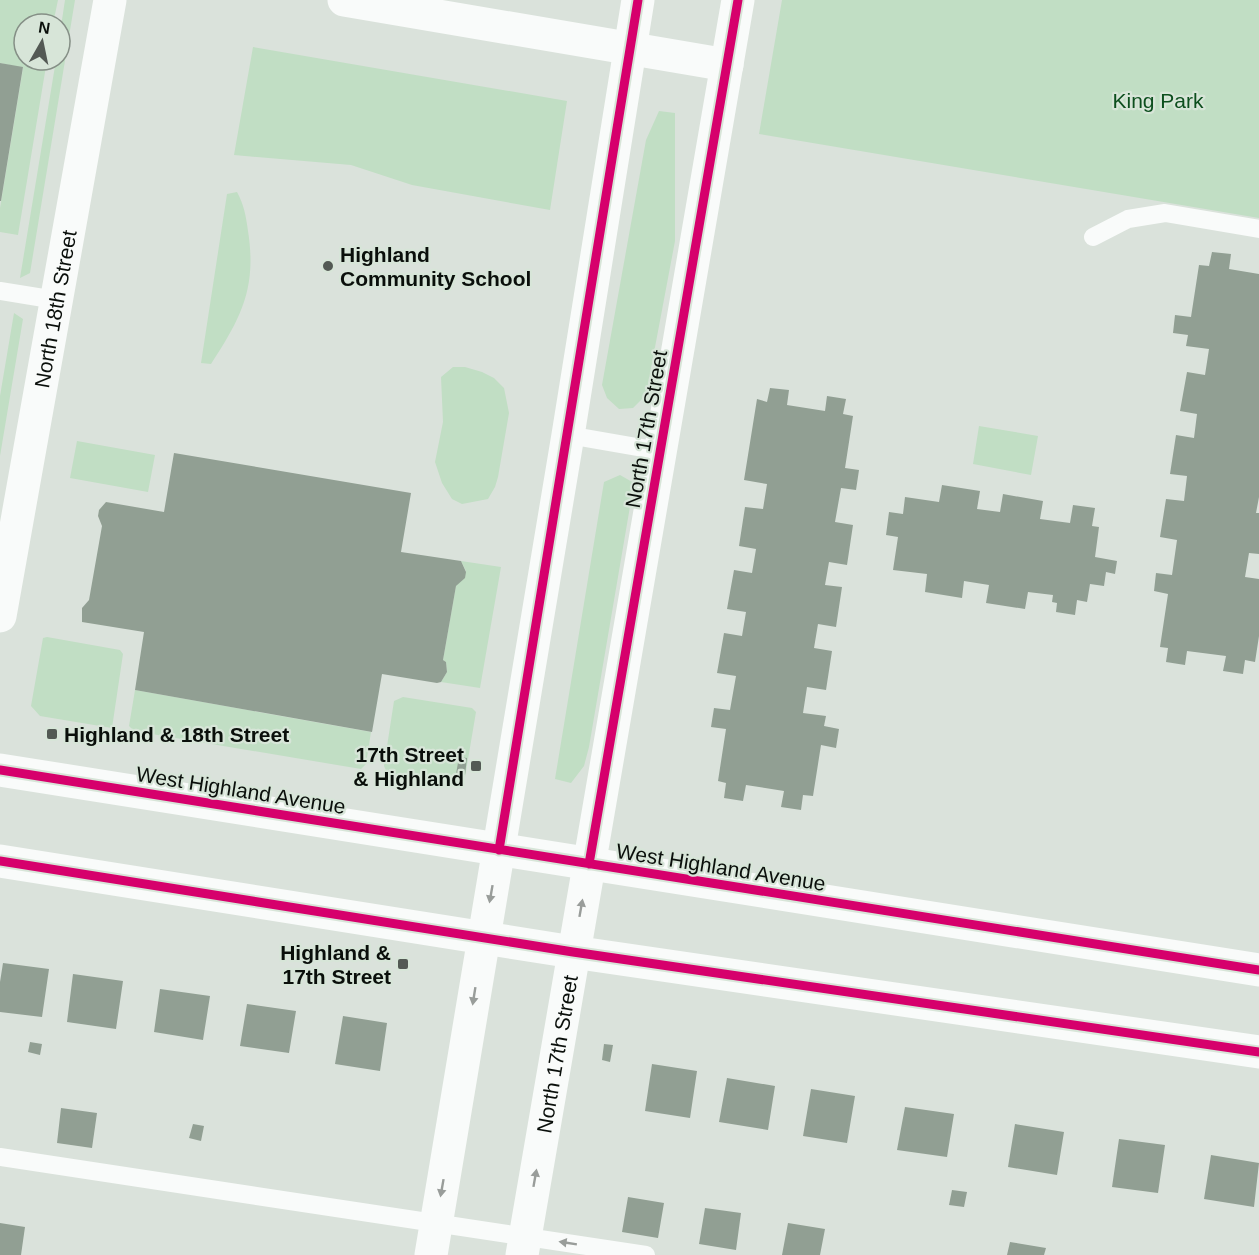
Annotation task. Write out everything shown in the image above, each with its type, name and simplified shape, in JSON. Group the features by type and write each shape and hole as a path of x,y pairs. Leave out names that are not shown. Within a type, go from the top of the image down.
{"main road":[{"name":"North 18th Street","path":"0,616 110,0"},
{"path":"344,0 727,65"},
{"path":"431,1255 638,0"},
{"name":"North 17th Street","path":"524,1245 738,0"},
{"name":"West Highland Avenue","path":"0,770 1259,970"},
{"path":"0,861 573,952 1259,1052"}],"lane":[{"path":"1093,237 1128,219 1165,213 1259,229"},
{"path":"0,291 57,300"},
{"path":"568,435 660,451"},
{"path":"0,1157 436,1222 524,1245 646,1255"}],"green space":[{"path":"0,0 58,0 56,12 12,12 12,66 0,63"},
{"path":"65,0 75,0 72,18 72,12 63,12"},
{"name":"King Park","path":"782,0 1259,0 1259,218 759,134"},
{"path":"253,47 567,101 550,210 412,185 351,165 234,155"},
{"path":"22,72 45,72 18,235 0,232 0,208"},
{"path":"54,72 63,72 30,273 20,278"},
{"path":"659,111 675,113 675,241 646,395 633,408 619,409 607,398 602,385 646,140"},
{"path":"237,192 248,231 250,269 248,286 238,317 222,347 211,364 201,363 227,194"},
{"path":"14,313 23,319 0,456 0,396"},
{"path":"453,367 465,367 494,378 504,388 509,413 495,487 488,499 462,504 452,499 442,483 435,462 443,422 441,377"},
{"path":"979,426 1038,436 1031,475 973,464"},
{"path":"77,441 155,455 148,492 70,478"},
{"path":"620,475 634,483 589,747 584,766 571,783 555,779 604,482"},
{"path":"461,561 501,567 480,688 441,682 447,672 446,662 443,660 456,586 466,571"},
{"path":"43,638 120,650 123,654 112,728 40,716 31,706"},
{"path":"135,690 371,732 366,764 361,769 134,731 129,726"},
{"path":"403,697 472,708 476,712 465,777 456,784 387,773 384,766 394,701"}],"building":[{"path":"0,63 12,65 12,72 22,72 0,201"},
{"path":"1212,252 1231,254 1229,269 1259,274 1259,497 1256,513 1259,513 1259,554 1249,553 1245,577 1259,579 1259,636 1255,662 1245,660 1243,674 1223,671 1226,656 1187,651 1185,665 1166,662 1168,648 1160,647 1168,594 1154,591 1156,573 1172,575 1177,540 1160,537 1166,499 1184,501 1187,476 1170,474 1176,435 1194,438 1197,414 1180,411 1187,372 1205,375 1209,349 1186,346 1188,335 1173,333 1175,315 1191,317 1199,265 1209,266"},
{"path":"770,388 789,390 787,405 825,411 827,396 846,399 843,414 853,416 845,468 859,470 856,490 841,488 835,522 853,525 847,565 829,562 825,585 842,587 836,627 818,624 814,648 832,651 826,690 807,687 803,713 826,716 824,726 839,729 836,748 821,745 813,796 803,795 801,810 781,807 784,791 746,785 743,801 724,798 726,783 718,781 726,729 711,727 714,708 730,710 736,676 717,673 724,633 742,636 746,612 727,609 734,570 752,573 756,549 739,546 745,507 763,509 767,484 744,480 757,399 767,402"},
{"path":"174,453 411,493 401,552 461,561 466,572 465,578 456,586 443,660 446,662 447,672 441,682 382,674 372,732 135,690 144,632 82,622 82,608 89,600 102,526 98,516 99,510 106,502 164,512"},
{"path":"942,485 980,491 977,509 1000,512 1003,494 1043,501 1040,519 1070,523 1073,505 1095,508 1092,526 1099,527 1095,557 1117,561 1115,574 1106,572 1104,586 1090,584 1087,602 1077,600 1075,615 1056,612 1057,603 1052,602 1053,595 1028,592 1025,609 986,603 989,585 964,581 962,598 925,592 927,574 893,570 898,537 886,535 889,512 903,514 905,497 939,502"},
{"path":"459,757 467,758 465,775 456,774"},
{"path":"3,963 49,969 42,1017 0,1012 0,982"},
{"path":"73,974 123,981 116,1029 67,1022"},
{"path":"160,989 210,996 203,1040 154,1032"},
{"path":"247,1004 296,1011 289,1053 240,1046"},
{"path":"343,1016 387,1023 380,1071 335,1064"},
{"path":"30,1042 42,1044 40,1055 28,1052"},
{"path":"604,1044 613,1045 610,1062 602,1060"},
{"path":"652,1064 697,1071 690,1118 645,1111"},
{"path":"727,1078 775,1086 768,1130 719,1122"},
{"path":"811,1089 855,1096 847,1143 803,1136"},
{"path":"905,1107 954,1114 947,1157 897,1150"},
{"path":"61,1108 97,1113 92,1148 57,1143"},
{"path":"193,1124 204,1126 201,1141 189,1138"},
{"path":"1015,1124 1064,1132 1057,1175 1008,1167"},
{"path":"1119,1139 1165,1145 1158,1193 1112,1187"},
{"path":"1211,1155 1259,1163 1254,1207 1204,1199"},
{"path":"952,1190 967,1192 964,1207 949,1205"},
{"path":"628,1197 664,1203 658,1238 622,1232"},
{"path":"705,1208 741,1213 736,1250 699,1244"},
{"path":"0,1223 25,1227 21,1255 0,1255"},
{"path":"788,1223 825,1229 820,1255 782,1255"},
{"path":"1010,1242 1046,1248 1044,1255 1007,1255"}],"cycle path":[{"path":"499,850 638,0"},
{"path":"589,864 738,0"},
{"path":"0,770 1259,970"},
{"path":"0,861 573,952 1259,1052"}],"place":[{"name":"Highland Community School","path":"328,266"},
{"name":"Highland & 18th Street","path":"52,734"},
{"name":"17th Street & Highland","path":"476,766"},
{"name":"Highland & 17th Street","path":"403,964"}]}
